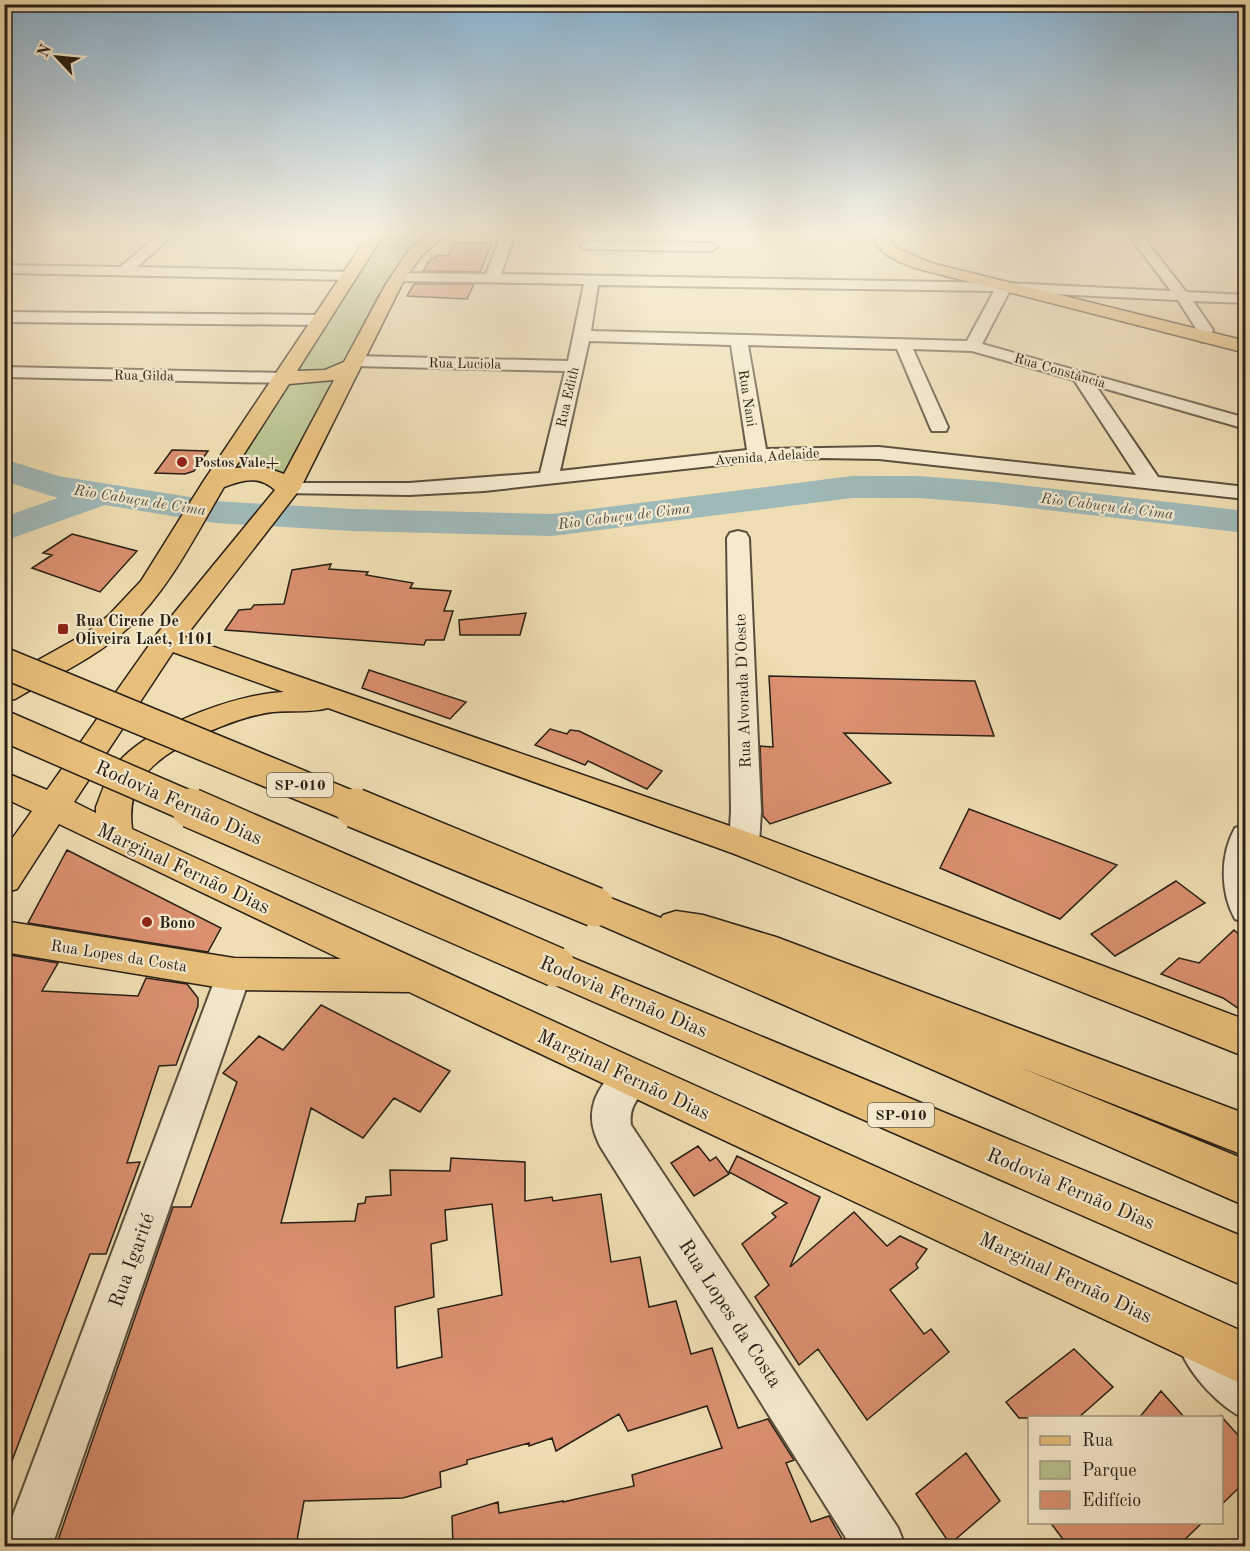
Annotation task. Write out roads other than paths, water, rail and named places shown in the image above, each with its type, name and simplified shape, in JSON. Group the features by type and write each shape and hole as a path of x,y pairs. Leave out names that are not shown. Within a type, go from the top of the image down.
{"main road":[{"path":"4,692 95,640 118,622 152,586 212,486 329,306"},
{"path":"4,879 167,640 285,492 383,306"},
{"path":"1081,306 1245,348"},
{"path":"284,378 328,376 354,363"},
{"path":"212,486 244,473 264,473 275,477 285,492"},
{"path":"167,640 744,844 1245,1039"},
{"name":"SP-010","path":"4,663 609,913 1245,1183"},
{"path":"115,836 113,807 126,775 150,751 182,731 206,721 273,702 341,700"},
{"name":"Rodovia Fernão Dias","path":"4,726 556,967 1245,1263"},
{"name":"Marginal Fernão Dias","path":"4,784 632,1078 1245,1360"},
{"path":"609,913 703,930 762,948 1245,1135"},
{"name":"Rua Lopes da Costa","path":"4,936 234,974 417,977"}],"street":[{"name":"Rua Edith","path":"548,479 587,306"},
{"path":"974,345 993,306"},
{"path":"1189,306 1205,330 1202,337"},
{"path":"4,317 320,320"},
{"name":"Rua Constância","path":"582,336 974,345 1245,424"},
{"name":"Rua Nani","path":"739,341 757,455"},
{"path":"903,344 939,427"},
{"name":"Rua Luciola","path":"354,363 574,366"},
{"name":"Rua Gilda","path":"4,372 284,378"},
{"path":"1080,376 1152,484"},
{"name":"Avenida Adelaide","path":"285,492 409,489 548,479 757,455 822,452 879,453 1245,493"},
{"name":"Rua Alvorada D'Oeste","path":"738,538 746,810 744,844"},
{"path":"1245,836 1238,861 1239,882 1245,910"},
{"name":"Rua Igarité","path":"27,1546 234,974"},
{"name":"Rua Lopes da Costa","path":"632,1078 610,1108 614,1133 880,1546"},
{"path":"1187,1332 1245,1396"}],"waterway":[{"name":"Rio Cabuçu de Cima","path":"4,469 51,486 215,512 353,520 552,525 852,487 919,487 995,493 1246,522"},
{"path":"4,530 99,495"}],"place":[{"name":"Postos Vale+","path":"182,462"},
{"name":"Rua Cirene De Oliveira Laet, 1101","path":"63,629"},
{"name":"Bono","path":"147,922"}]}
